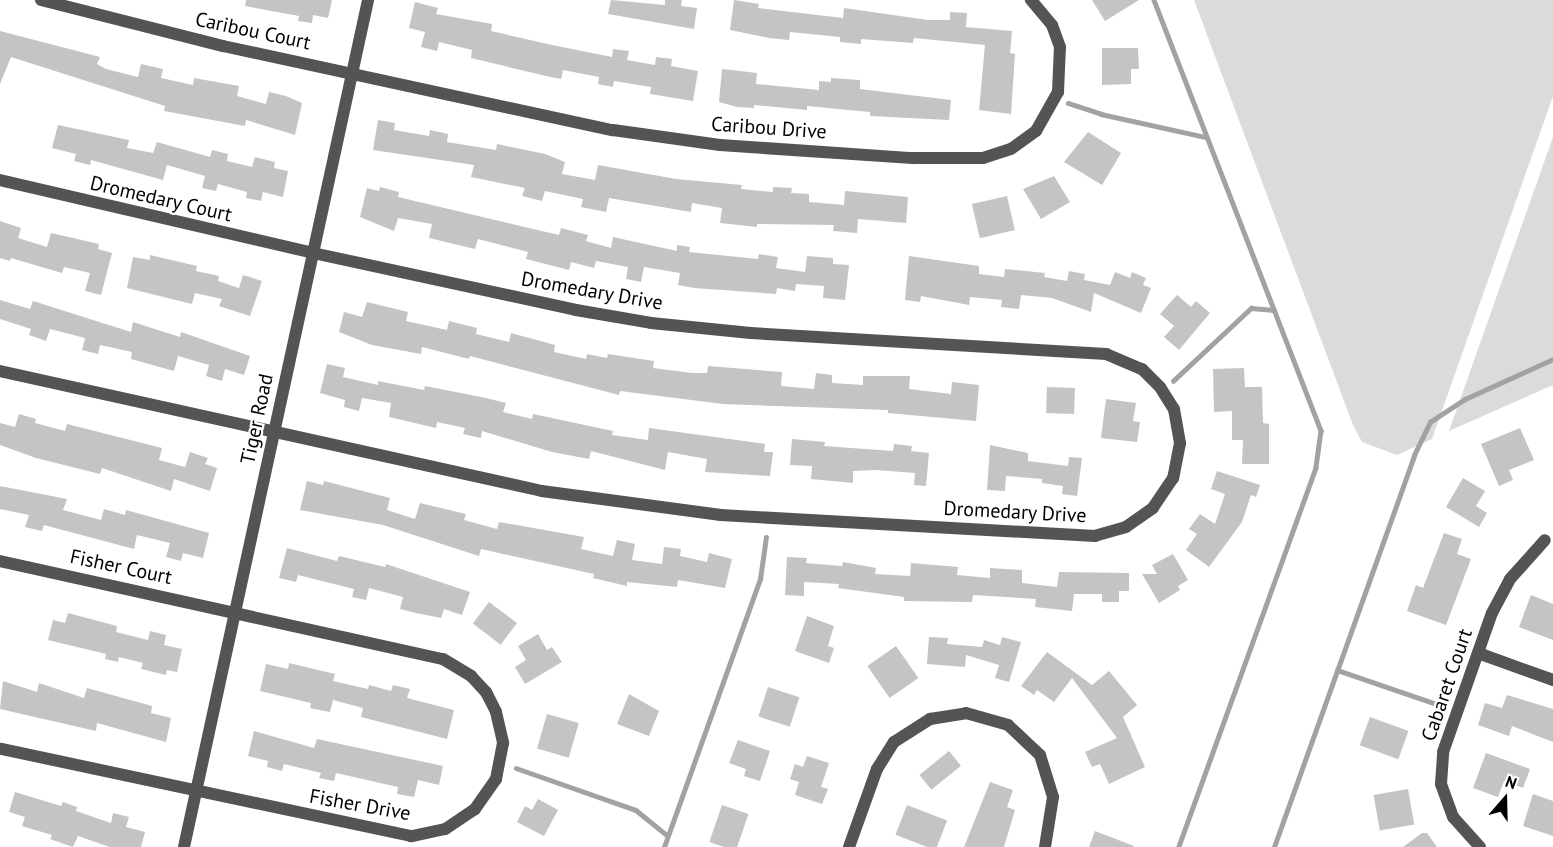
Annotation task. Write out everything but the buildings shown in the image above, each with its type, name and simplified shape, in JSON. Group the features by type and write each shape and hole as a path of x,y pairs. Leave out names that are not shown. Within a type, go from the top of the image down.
{"street":[{"name":"Caribou Court","path":"41,0 223,46 352,72"},
{"name":"Tiger Road","path":"184,847 368,0"},
{"name":"Caribou Drive","path":"352,72 614,130 720,145 913,158 982,158 1011,149 1036,131 1058,92 1060,47 1052,26 1031,0"},
{"name":"Dromedary Court","path":"0,180 313,254"},
{"name":"Dromedary Drive","path":"274,432 542,491 641,507 1079,537 1111,533 1140,519 1165,494 1179,461 1178,421 1168,397 1142,369 1106,354 751,333 651,322 576,310 313,254"},
{"path":"0,371 274,432"},
{"name":"Cabaret Court","path":"1480,847 1453,817 1441,784 1443,752 1478,653 1510,579 1545,540"},
{"name":"Fisher Court","path":"0,561 234,613"},
{"name":"Fisher Drive","path":"196,791 411,836 445,829 475,809 487,795 501,761 500,723 492,702 479,684 453,663 433,655 234,613"},
{"path":"1478,653 1553,680"},
{"path":"849,847 877,770 894,742 930,719 966,713 1008,725 1040,755 1053,797 1045,847"},
{"path":"0,749 196,791"}],"shaded area":[{"path":"1194,0 1553,0 1553,96 1432,439 1397,455 1362,442 1353,425"},
{"path":"1553,137 1553,385 1449,431"}],"waterway":[{"path":"1154,0 1321,431 1316,468 1179,847"},
{"path":"1068,103 1101,114 1206,137"},
{"path":"1173,381 1251,308 1274,310"},
{"path":"1274,847 1414,455 1430,422 1465,399 1553,359"},
{"path":"664,847 760,579 766,537"},
{"path":"1337,670 1434,703"},
{"path":"516,768 636,810 668,836"}]}
